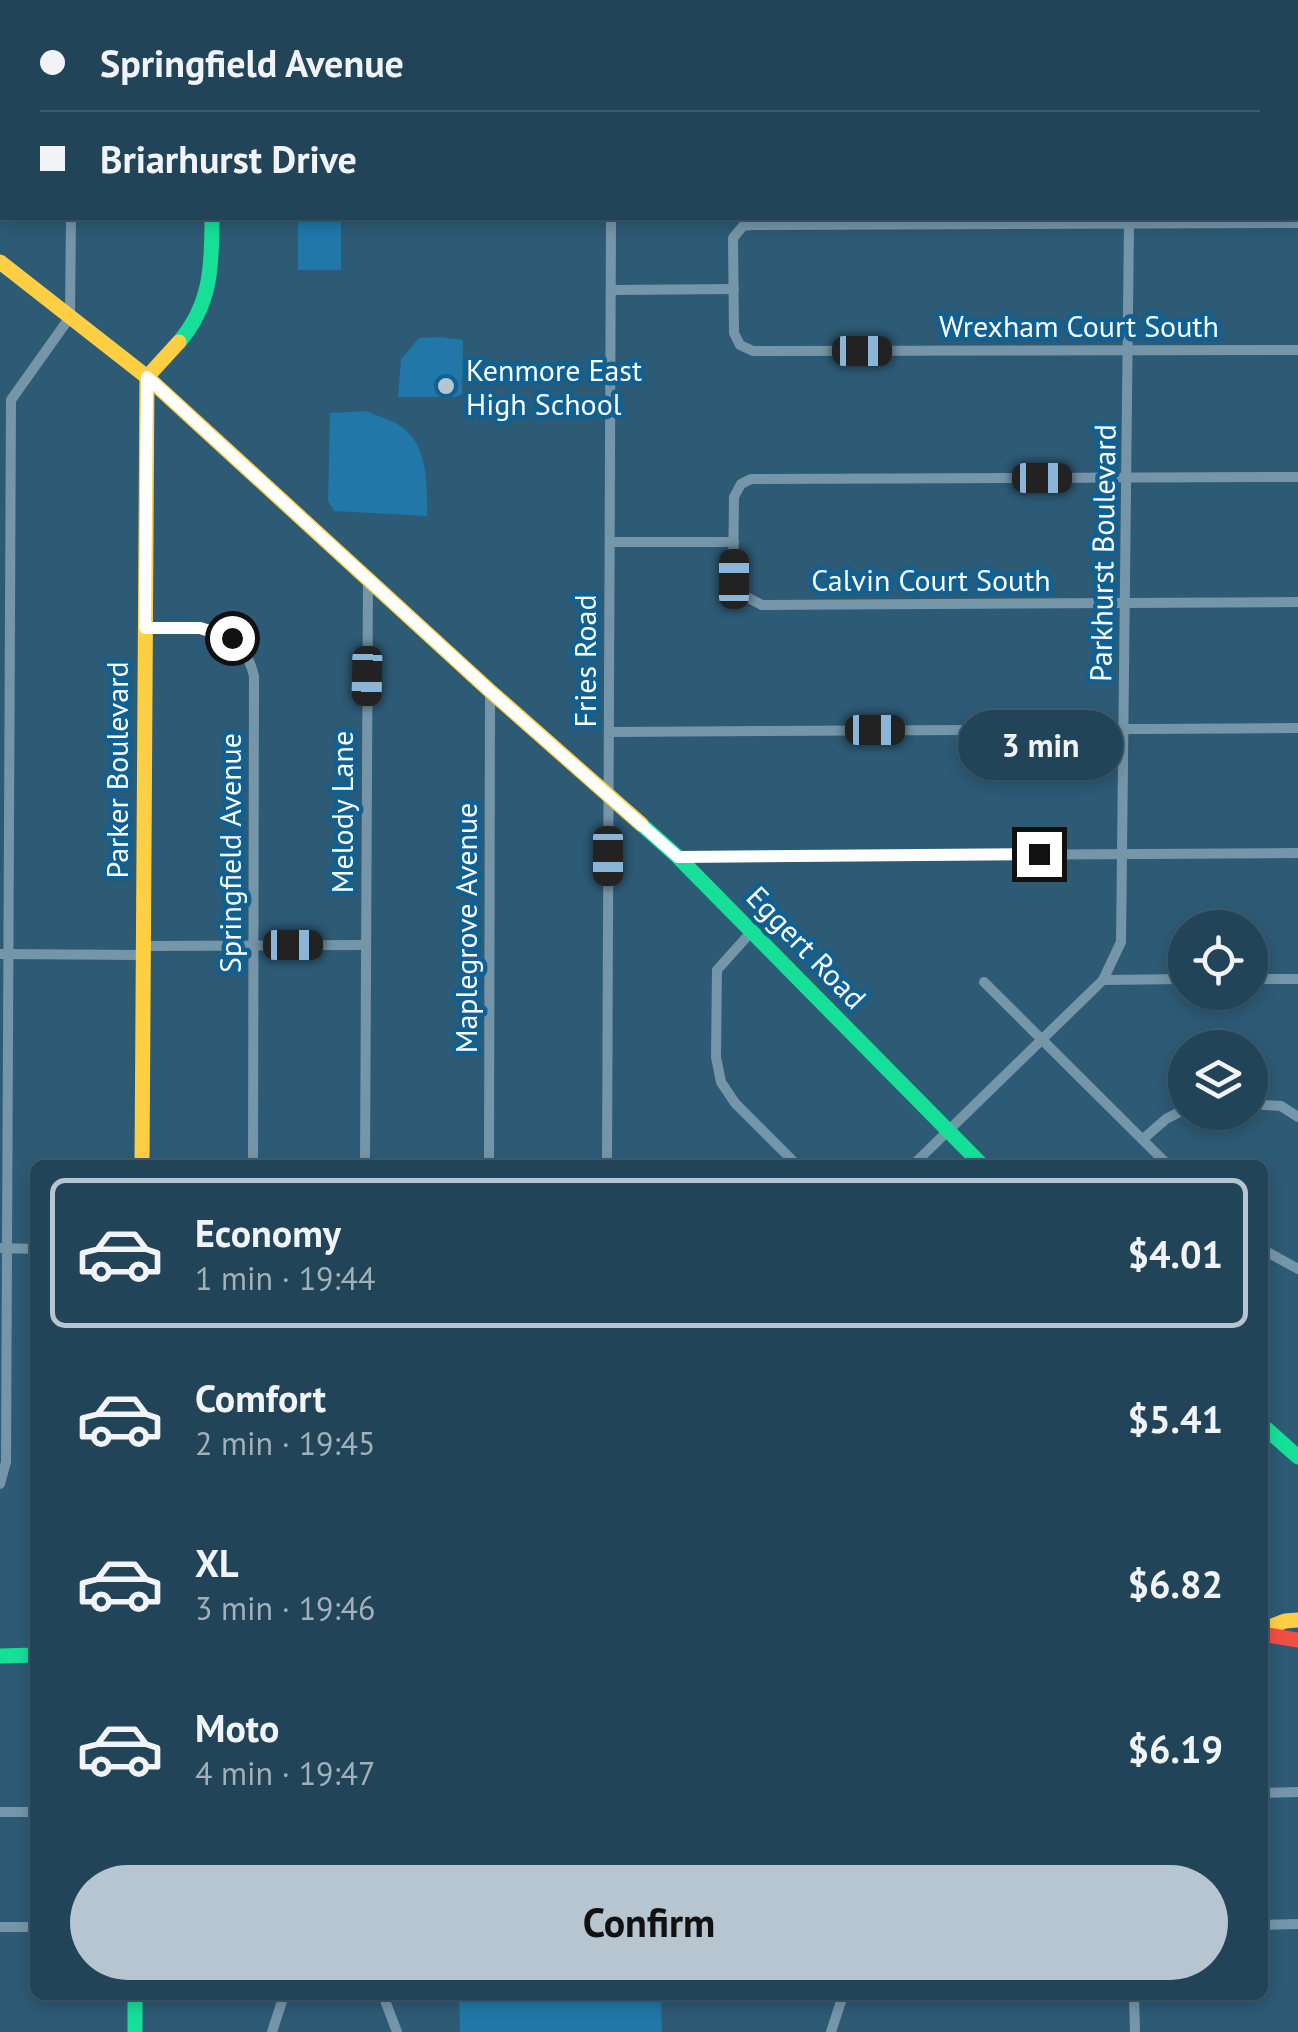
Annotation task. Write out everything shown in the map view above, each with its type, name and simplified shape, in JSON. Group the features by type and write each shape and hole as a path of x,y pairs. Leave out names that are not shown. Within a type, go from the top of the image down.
{"street":[{"path":"0,1484 6,1462 6,402 70,317 71,220"},
{"path":"147,377 186,335 206,306 213,275 212,220"},
{"name":"Fries Road","path":"607,1160 611,220"},
{"path":"611,290 734,289 733,238 742,226 1129,221 1298,224"},
{"name":"Parkhurst Boulevard","path":"918,1160 1104,980 1121,942 1129,221"},
{"name":"Eggert Road","path":"0,262 147,377 678,857 977,1160"},
{"name":"Wrexham Court South","path":"734,289 736,340 754,352 1298,350"},
{"name":"Parker Boulevard","path":"142,1160 147,377"},
{"path":"610,542 734,542 734,497 741,484 751,479 1298,477"},
{"name":"Calvin Court South","path":"734,542 736,587 747,600 762,605 1298,602"},
{"name":"Melody Lane","path":"364,1160 368,580"},
{"name":"Springfield Avenue","path":"145,628 214,630 232,638 252,664 253,1160"},
{"name":"Maplegrove Avenue","path":"489,1160 490,691"},
{"path":"609,732 1298,728"},
{"path":"678,857 1298,853"},
{"path":"753,930 717,970 718,1070 734,1103 791,1160"},
{"path":"4,954 366,945"},
{"path":"1268,979 1298,978"},
{"path":"1104,980 1168,979"},
{"path":"984,982 1163,1160"},
{"path":"1268,1105 1281,1106 1298,1118"},
{"path":"1143,1139 1168,1118"},
{"path":"3,1248 30,1248"},
{"path":"1268,1253 1298,1269"},
{"path":"1268,1430 1298,1457"},
{"path":"1268,1629 1285,1620 1298,1620"},
{"path":"1268,1633 1298,1640"},
{"path":"0,1656 30,1655"},
{"path":"1268,1793 1298,1792"},
{"path":"0,1812 30,1812"},
{"path":"1268,1925 1298,1924"},
{"path":"0,1927 30,1927"},
{"path":"135,2032 136,2000"},
{"path":"272,2032 282,2000"},
{"path":"385,2000 397,2032"},
{"path":"831,2032 841,2000"},
{"path":"1134,2000 1135,2032"}],"shaded area":[{"path":"298,220 341,220 341,270 298,270"},
{"path":"419,338 463,340 462,394 398,397 401,359"},
{"path":"366,411 398,425 417,445 425,468 427,516 334,511 328,501 330,413"},
{"path":"459,2000 661,2000 662,2032 460,2032"}],"traffic: fast":[{"path":"179,342 204,299 212,220"},
{"path":"641,824 977,1160"},
{"path":"1268,1430 1298,1457"},
{"path":"0,1656 30,1655"},
{"path":"135,2000 135,2032"}],"traffic: slow":[{"path":"0,262 147,377 641,824"},
{"path":"142,1160 147,377 179,342"},
{"path":"1268,1628 1298,1620"}],"traffic: jam":[{"path":"1268,1635 1298,1640"}],"place":[{"name":"Kenmore East High School","path":"446,386"}],"route":[{"path":"232,638 200,628 145,628 147,377 678,857 1039,854"}]}
